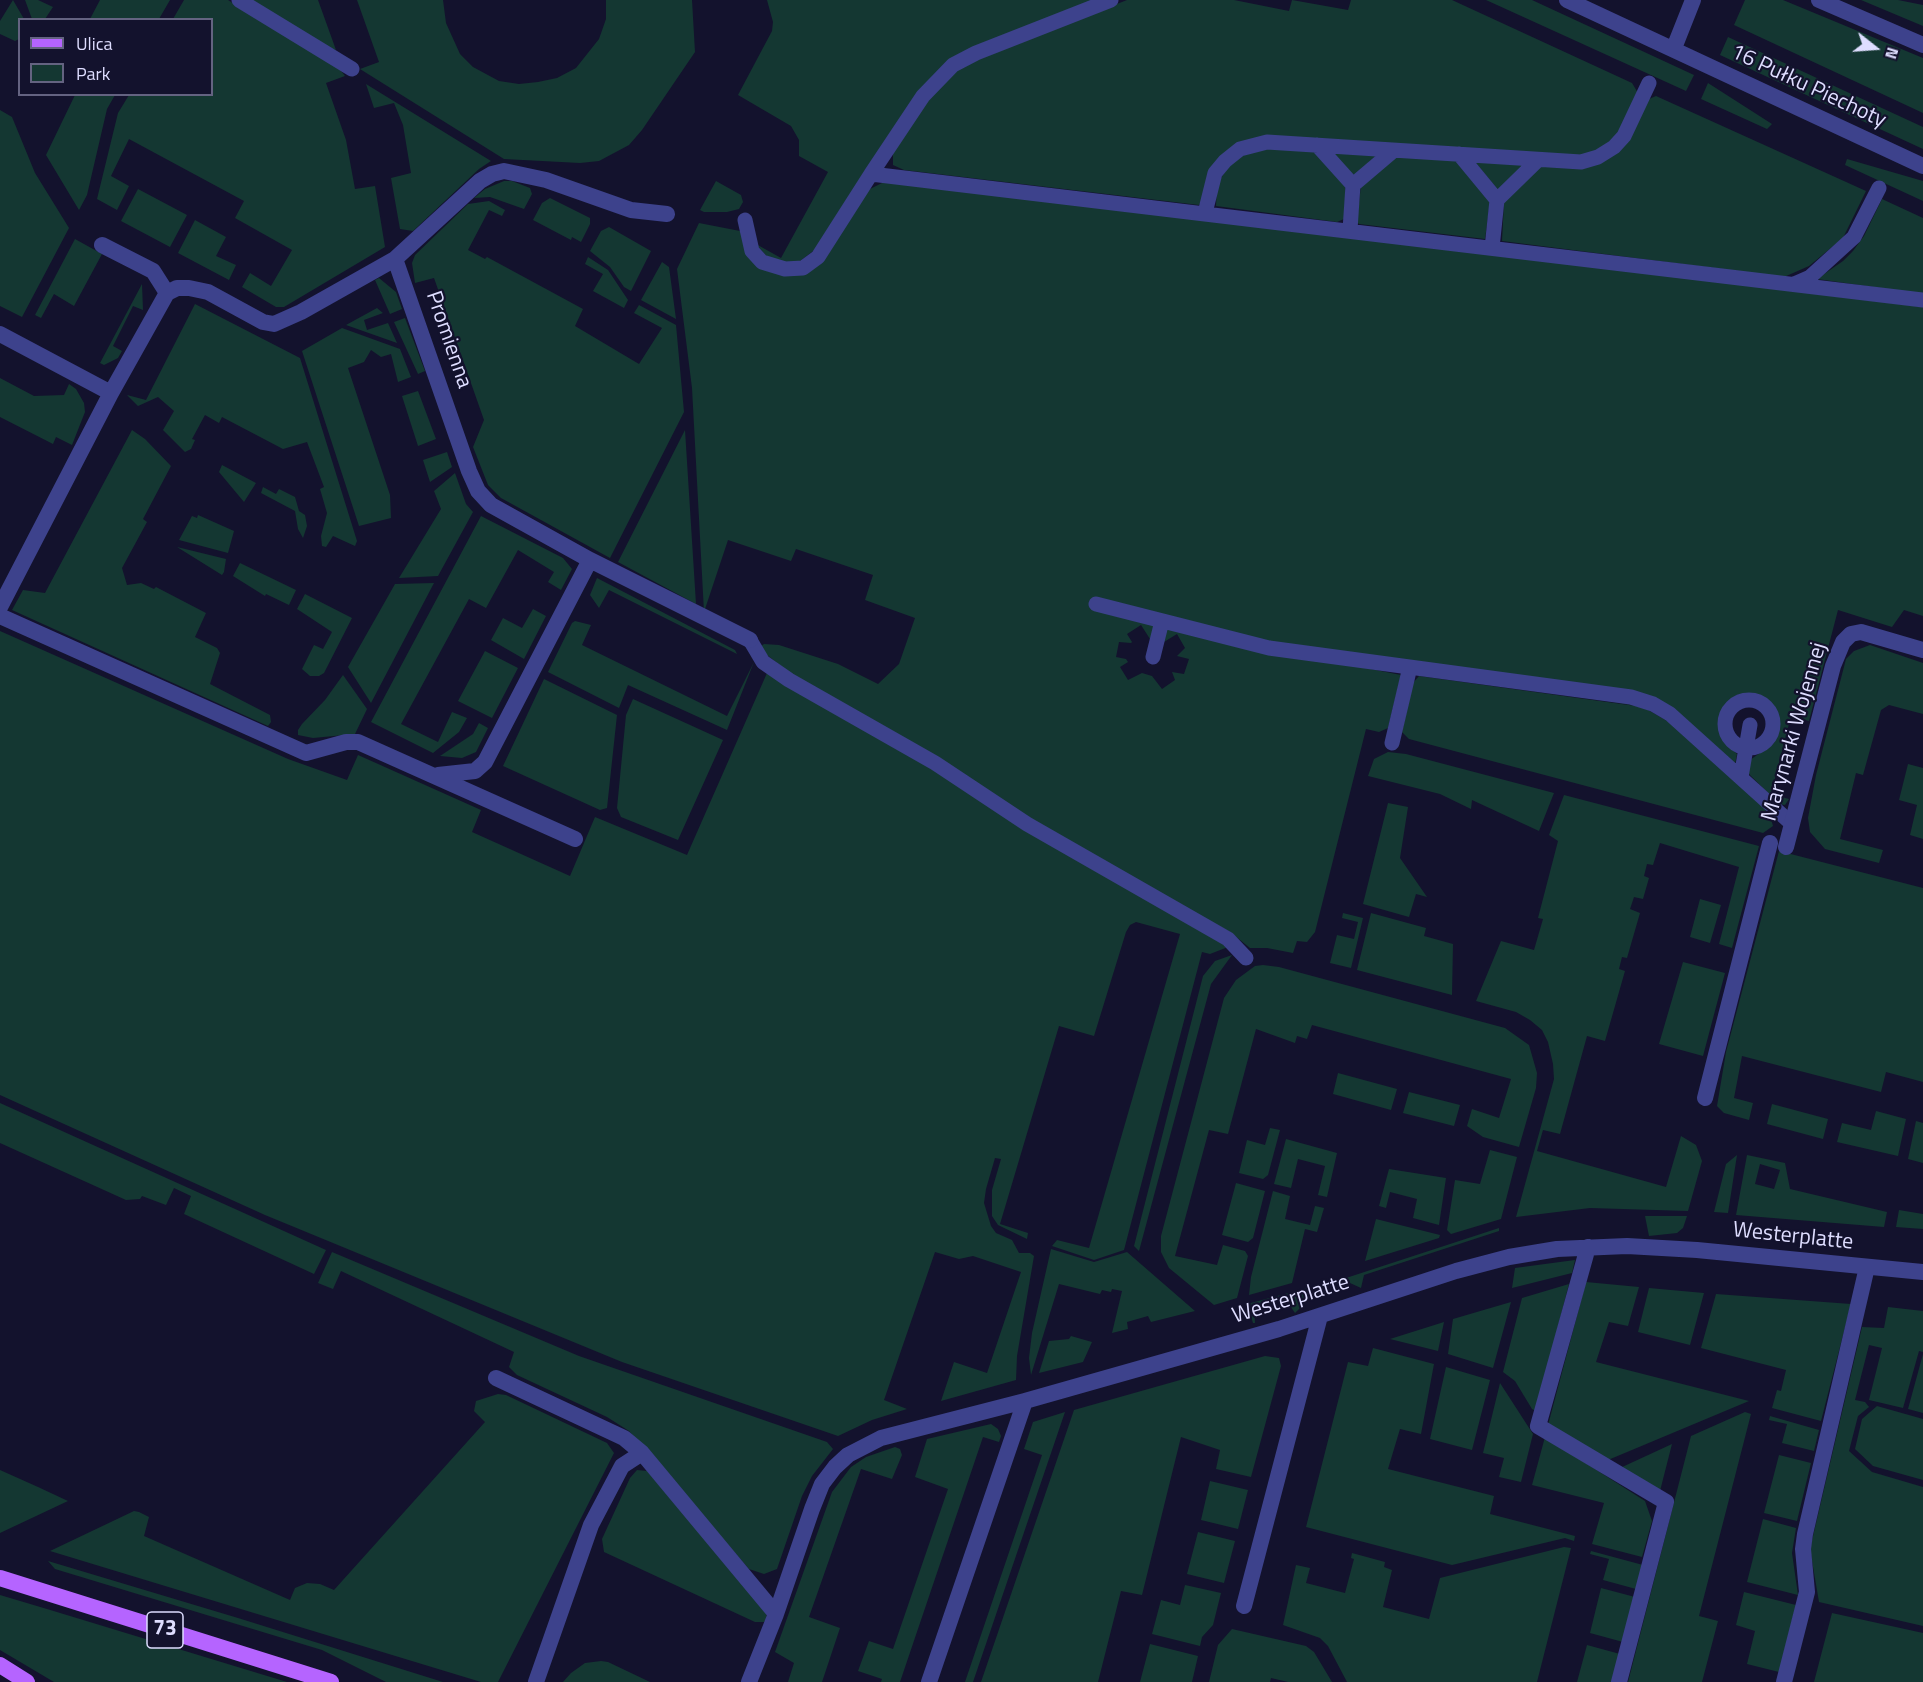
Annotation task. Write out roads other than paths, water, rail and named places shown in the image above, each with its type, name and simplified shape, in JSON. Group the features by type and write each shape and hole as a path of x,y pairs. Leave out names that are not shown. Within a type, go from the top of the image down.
{"main road":[{"name":"73","path":"0,1578 331,1682"},
{"path":"0,1665 27,1682"}],"street":[{"path":"240,0 352,69"},
{"path":"745,219 752,250 762,262 785,269 803,268 818,257 923,96 953,65 976,53 1111,0"},
{"name":"16 Pułku Piechoty","path":"1567,0 1923,166"},
{"path":"1674,48 1693,0"},
{"path":"1819,0 1923,45"},
{"path":"1205,213 1215,173 1240,149 1267,142 1581,162 1598,157 1614,147 1624,136 1650,82"},
{"path":"1317,145 1353,185 1350,230"},
{"path":"1353,185 1393,151"},
{"path":"1459,154 1497,200"},
{"path":"1492,248 1497,200 1538,160"},
{"path":"0,607 111,393 167,293 177,288 208,292 263,322 274,324 301,312 395,259 480,182 492,174 504,171 546,180 631,210 667,214"},
{"path":"871,174 1923,300"},
{"path":"1794,285 1810,277 1854,237 1879,188"},
{"path":"102,245 153,272 167,293"},
{"name":"Promienna","path":"395,259 461,450 478,491 491,505 590,560 750,640"},
{"path":"0,334 111,393"},
{"path":"435,775 475,771 485,762 590,560"},
{"path":"1096,604 1269,648 1631,697 1653,704 1670,714 1792,824"},
{"path":"0,616 306,753 346,742 358,742 575,839"},
{"path":"1152,657 1162,621"},
{"name":"Marynarki Wojennej","path":"1705,1098 1778,845 1792,824 1833,666 1843,642 1851,634 1861,632 1923,650"},
{"path":"750,640 763,662 779,674 935,763 1037,831 1228,939 1246,958"},
{"path":"1392,743 1410,667"},
{"path":"1745,700 1753,700 1767,708 1771,716 1772,732 1768,740 1754,748 1745,748 1731,742 1725,728 1727,713 1732,707 1745,700"},
{"path":"1732,707 1750,725"},
{"path":"1750,725 1771,716"},
{"path":"1741,777 1750,725"},
{"path":"1588,1247 1538,1426 1666,1502 1619,1682"},
{"name":"Westerplatte","path":"749,1682 776,1614 822,1484 848,1455 881,1438 1025,1401 1320,1316 1509,1257 1588,1247 1697,1250 1923,1272"},
{"name":"Westerplatte","path":"1784,1682 1807,1592 1803,1548 1805,1534 1867,1267"},
{"path":"1244,1606 1320,1316"},
{"path":"496,1378 624,1438 642,1453 776,1614"},
{"path":"929,1682 1025,1401"},
{"path":"536,1682 591,1525 622,1466 642,1453"}]}
